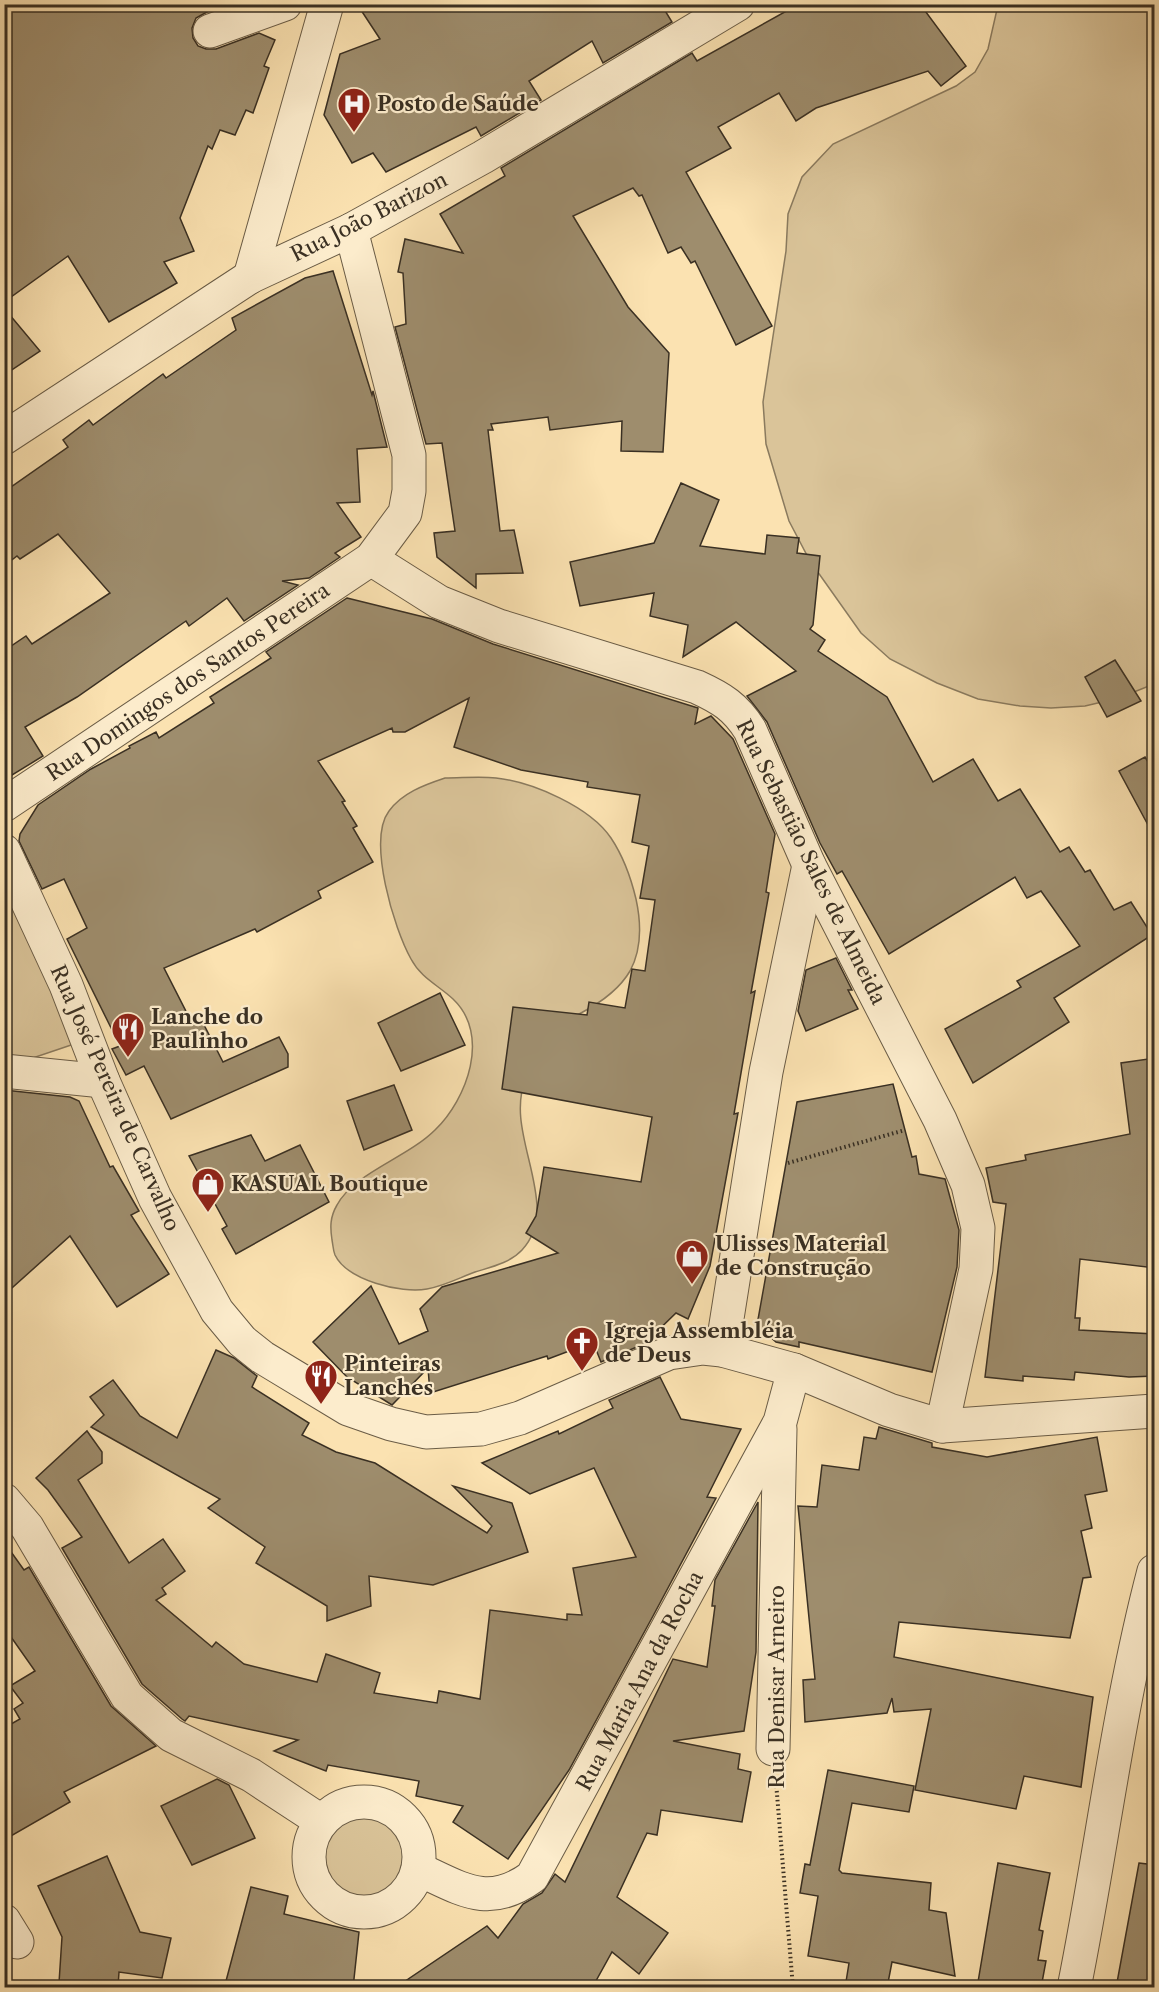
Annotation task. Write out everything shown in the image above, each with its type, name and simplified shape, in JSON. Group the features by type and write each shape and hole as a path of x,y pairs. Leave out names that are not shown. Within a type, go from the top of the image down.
{"street":[{"path":"210,31 285,4"},
{"path":"249,277 327,4"},
{"name":"Rua João Barizon","path":"4,438 249,277 351,230 483,158 738,4"},
{"name":"Rua Domingos dos Santos Pereira","path":"4,805 371,559 405,513 409,491 409,455 351,230"},
{"name":"Rua Sebastião Sales de Almeida","path":"371,559 439,602 499,627 697,687 733,706 750,730 809,865 940,1120 968,1185 978,1239 976,1269 942,1426"},
{"name":"Rua José Pereira de Carvalho","path":"4,851 66,985 103,1081 155,1198 217,1311 242,1341 262,1357 302,1384 348,1409 391,1424 426,1432 481,1430 520,1418 669,1353 687,1348 722,1350 794,1370 889,1410 942,1426 1155,1411"},
{"path":"722,1350 766,1072 809,865"},
{"path":"4,1071 103,1081"},
{"name":"Rua Maria Ana da Rocha","path":"418,1869 482,1895 497,1895 511,1891 532,1877 780,1422 794,1370"},
{"name":"Rua Denisar Arneiro","path":"773,1749 780,1422"},
{"path":"4,1500 27,1527 127,1696 171,1735 251,1775 321,1821"},
{"path":"1074,1988 1092,1898 1134,1648 1155,1571"},
{"path":"362,1801 392,1808 413,1830 419,1844 418,1869 411,1887 401,1899 387,1908 370,1912 354,1911 338,1906 315,1883 309,1868 308,1851 312,1835 321,1821 347,1804 362,1801"}],"path":[{"path":"750,1174 940,1120"},
{"name":"Rua Denisar Arneiro","path":"773,1749 794,1988"}],"shaded area":[{"path":"998,5 1154,5 1154,684 1119,698 1085,706 1051,708 1020,706 978,699 937,683 890,659 861,633 810,561 789,521 766,444 763,402 786,251 788,214 802,177 833,144 956,86 975,72 988,49"},
{"path":"484,777 511,780 560,798 589,816 611,838 626,867 636,899 639,935 637,954 626,978 602,1000 564,1022 547,1043 526,1079 521,1100 521,1122 535,1190 537,1212 533,1232 522,1250 500,1264 439,1286 416,1290 376,1283 351,1272 341,1264 334,1251 331,1222 337,1205 356,1184 423,1140 447,1117 457,1102 470,1066 471,1030 464,1014 453,999 430,981 411,959 397,927 385,885 382,863 383,824 389,811 407,794 445,778"},
{"path":"5,867 83,1041 15,1064 5,1062"},
{"path":"365,1805 384,1809 401,1819 411,1836 415,1855 411,1874 401,1891 384,1901 365,1905 346,1901 329,1891 319,1874 315,1855 319,1836 329,1819 346,1809"}],"building":[{"path":"4,4 189,4 207,12 196,18 192,28 193,38 198,46 216,49 259,33 275,40 264,66 269,68 253,113 246,110 235,135 220,130 212,149 208,146 180,218 194,251 164,262 177,283 109,322 68,256 4,302"},
{"path":"357,4 661,4 672,22 603,63 592,41 529,81 541,100 481,136 476,127 386,172 373,153 352,163 324,115 340,54 380,39"},
{"path":"799,4 920,4 966,66 941,86 928,71 816,108 796,121 779,93 718,127 731,148 686,172 772,326 736,345 695,261 691,263 681,247 668,253 642,195 639,196 633,188 573,216 628,307 669,353 663,452 621,451 622,421 550,430 548,417 491,424 493,430 488,430 500,531 514,530 523,573 476,574 476,588 437,557 434,533 455,531 442,443 426,444 395,327 406,324 403,273 398,272 405,239 463,253 440,214 505,176 501,168 692,53 697,61"},
{"path":"333,271 372,395 373,391 387,447 357,449 360,502 337,503 361,537 335,553 340,557 309,578 282,581 298,585 244,621 227,598 189,626 186,621 77,697 25,727 43,756 4,780 4,651 26,636 32,644 110,593 58,534 20,559 17,556 4,566 4,492 68,447 63,440 89,420 93,425 163,374 166,378 236,330 232,318 305,278"},
{"path":"4,308 40,351 4,375"},
{"path":"681,483 719,500 700,546 765,554 767,535 799,538 797,553 820,556 813,625 810,629 825,640 818,651 887,697 933,782 973,759 998,801 1020,789 1060,852 1069,847 1085,872 1090,870 1114,910 1131,902 1152,935 1054,998 1069,1022 973,1083 945,1029 1021,987 1017,981 1080,946 1041,891 1027,898 1015,877 889,954 842,871 837,874 820,843 767,722 747,696 796,671 736,622 683,657 688,625 650,616 654,593 580,606 570,562 654,543"},
{"path":"347,598 432,619 493,644 698,708 695,724 711,716 733,739 775,834 766,892 769,893 751,993 755,991 734,1114 738,1113 710,1266 688,1319 676,1313 644,1344 601,1362 593,1342 548,1359 547,1356 430,1393 428,1368 392,1405 347,1377 313,1342 371,1286 399,1344 428,1331 420,1309 442,1287 558,1253 526,1233 536,1216 544,1167 641,1182 652,1117 502,1089 513,1007 587,1015 589,1002 625,1008 632,969 645,971 655,900 640,898 649,846 632,842 640,795 587,787 588,782 521,770 454,747 469,698 405,732 393,732 392,728 318,761 345,801 342,802 357,826 353,828 373,862 318,891 321,898 257,932 255,929 164,968 193,1025 202,1021 223,1062 279,1037 288,1054 288,1067 171,1119 144,1066 126,1075 112,1049 120,1046 67,939 87,928 64,879 42,889 19,841 20,834 38,805 91,769 130,748 129,746 156,732 159,738 214,703 210,697 271,658 266,652"},
{"path":"1115,660 1141,701 1107,717 1085,677"},
{"path":"1145,757 1155,774 1155,838 1119,771"},
{"path":"836,958 852,990 848,990 858,1009 806,1031 798,1011 806,970"},
{"path":"440,993 465,1045 401,1071 378,1023"},
{"path":"1155,1058 1155,1268 1080,1259 1075,1318 1080,1318 1079,1330 1155,1334 1155,1376 1129,1377 1075,1372 1074,1380 1023,1376 1023,1381 985,1377 1006,1204 993,1202 986,1168 1026,1160 1025,1155 1130,1134 1121,1063"},
{"path":"893,1084 912,1157 916,1156 919,1174 945,1179 959,1230 957,1267 932,1372 799,1342 799,1347 776,1342 757,1325 797,1102"},
{"path":"394,1085 412,1130 364,1150 347,1101"},
{"path":"4,1090 70,1097 79,1101 110,1167 113,1166 139,1211 131,1215 169,1274 117,1307 70,1236 4,1295"},
{"path":"251,1135 265,1161 300,1145 329,1202 236,1254 222,1229 227,1226 189,1156"},
{"path":"216,1350 234,1358 257,1376 252,1387 309,1423 302,1435 336,1452 375,1463 487,1533 492,1526 453,1486 512,1503 528,1552 433,1585 369,1576 371,1606 327,1621 327,1606 256,1563 265,1547 208,1508 220,1499 91,1427 104,1415 90,1397 113,1380 140,1416 177,1438"},
{"path":"660,1377 681,1419 741,1429 707,1497 716,1498 653,1616 569,1770 508,1859 453,1822 463,1806 416,1796 419,1781 328,1765 326,1771 274,1751 298,1740 189,1716 185,1721 182,1719 142,1684 62,1548 82,1537 48,1490 36,1478 87,1431 102,1452 102,1463 78,1480 129,1563 163,1539 185,1571 162,1588 166,1594 156,1600 212,1647 216,1642 244,1664 317,1682 326,1654 380,1673 374,1693 437,1703 439,1691 480,1699 490,1610 567,1620 567,1614 582,1615 573,1568 636,1557 594,1468 530,1494 482,1463 558,1431 559,1434 613,1408 609,1400"},
{"path":"879,1427 932,1443 932,1447 987,1457 1097,1437 1107,1491 1085,1495 1092,1528 1081,1531 1091,1577 1083,1578 1070,1638 899,1622 894,1657 1093,1697 1081,1787 1024,1776 1016,1809 915,1790 931,1709 894,1712 892,1698 887,1713 805,1722 803,1680 815,1679 798,1506 817,1507 822,1465 859,1470 864,1437 876,1439"},
{"path":"758,1502 756,1652 744,1731 673,1741 740,1754 738,1769 751,1772 742,1822 661,1810 657,1835 647,1833 617,1897 668,1933 639,1974 612,1952 592,1988 395,1988 487,1926 498,1938 523,1904 542,1893 555,1874 565,1882 673,1659 707,1667 715,1606 712,1606 715,1580"},
{"path":"4,1542 24,1570 29,1567 111,1706 156,1746 64,1792 70,1802 4,1840 4,1728 20,1719 14,1709 23,1703 10,1686 35,1671 4,1627"},
{"path":"828,1770 914,1786 909,1812 852,1803 839,1870 842,1873 931,1883 929,1910 946,1913 955,1976 892,1962 887,1988 845,1988 849,1963 808,1956 818,1896 800,1893 805,1864 810,1865"},
{"path":"217,1779 229,1785 255,1838 192,1865 161,1806"},
{"path":"107,1856 140,1932 171,1938 162,1978 119,1972 118,1987 59,1983 62,1937 38,1886"},
{"path":"998,1863 1050,1873 1039,1930 1043,1931 1038,1960 1046,1961 1041,1988 977,1988"},
{"path":"1139,1863 1155,1865 1155,1988 1116,1988"},
{"path":"251,1887 288,1896 284,1914 359,1932 353,1988 251,1988 226,1981"}],"place":[{"name":"Posto de Saúde","path":"354,133"},
{"name":"Lanche do Paulinho","path":"128,1058"},
{"name":"KASUAL Boutique","path":"208,1213"},
{"name":"Ulisses Material de Construção","path":"692,1285"},
{"name":"Igreja Assembléia de Deus","path":"582,1372"},
{"name":"Pinteiras Lanches","path":"321,1405"}]}
